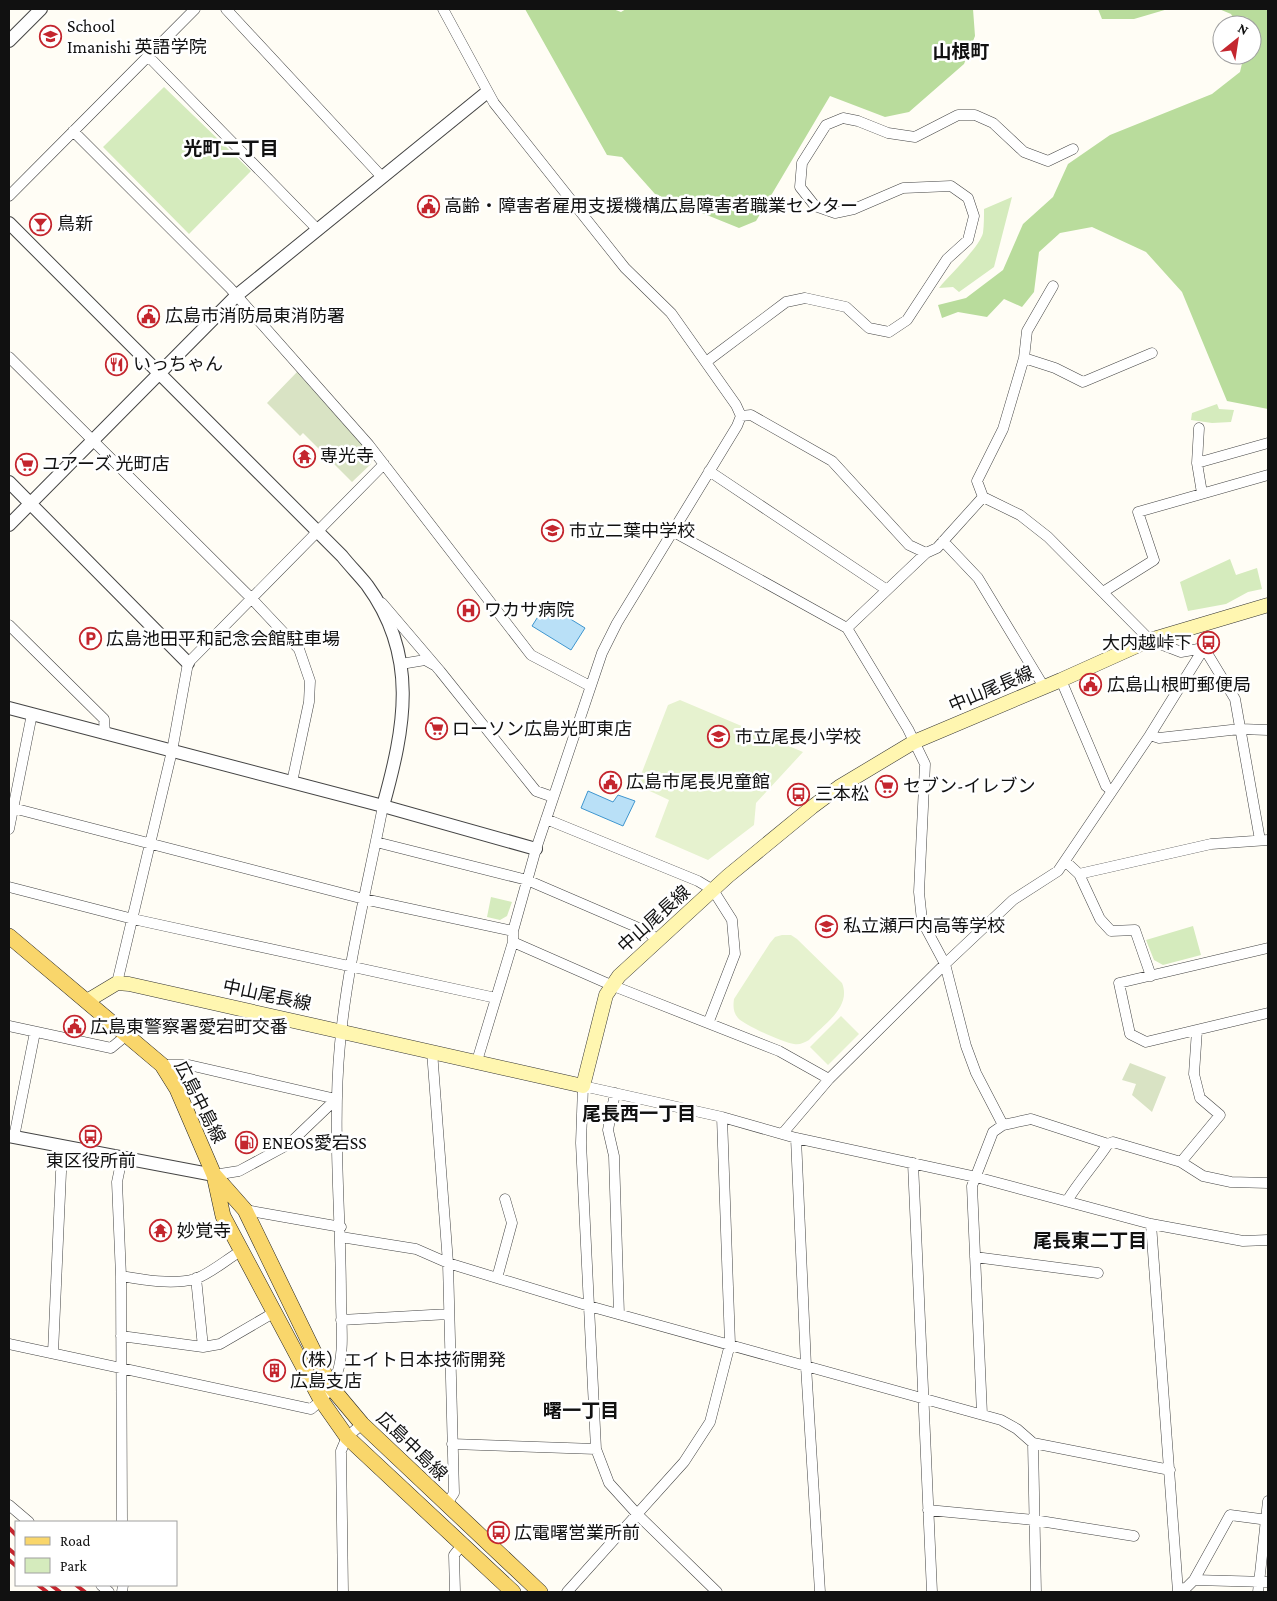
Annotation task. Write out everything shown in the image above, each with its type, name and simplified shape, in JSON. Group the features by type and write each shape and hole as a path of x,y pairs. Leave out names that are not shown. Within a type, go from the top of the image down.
{"main road":[{"name":"中山尾長線","path":"117,983 432,1051 583,1086 606,995 611,985 713,890 838,787 914,742 1044,688 1150,640 1268,606"},
{"name":"広島中島線","path":"9,937 128,1034 162,1066 177,1089 214,1175 223,1216 276,1312 321,1400 347,1437 513,1592"},
{"path":"87,1001 117,983"},
{"name":"広島中島線","path":"214,1175 245,1210 331,1387 362,1424 540,1592"}],"street":[{"path":"9,41 41,9"},
{"path":"9,196 196,9"},
{"path":"226,9 382,178"},
{"path":"443,9 486,93 625,268 671,313 741,416"},
{"path":"148,56 318,230"},
{"path":"9,525 94,442 158,374 236,296 486,93"},
{"path":"706,362 786,302 805,298 846,308 869,328 889,332 907,320 947,259 968,240 974,216 968,198 951,186 902,188 854,209 835,214 815,206 800,187 802,163 826,125 843,118 858,121 888,133 914,137 958,115 975,114 993,122 1024,152 1048,161 1073,149"},
{"path":"73,131 236,296 384,464 531,655 590,686"},
{"path":"9,223 317,532 367,586 440,671 536,792 553,797"},
{"path":"1053,286 1027,330 1024,358 1003,430 977,481 983,497 1020,514 1048,537 1150,640 1181,652 1204,648"},
{"path":"1024,358 1055,368 1083,382 1152,353"},
{"path":"9,357 251,598 298,649 310,681 309,702 292,782"},
{"path":"741,416 751,415 832,461 909,545 926,553"},
{"path":"477,1061 513,942 513,931 536,849 600,658 617,623 741,416"},
{"path":"1199,428 1196,463 1202,493"},
{"path":"1196,463 1268,443"},
{"path":"117,983 172,751 188,663 384,464"},
{"path":"709,471 887,590"},
{"path":"1102,592 1154,560 1138,512 1268,475"},
{"path":"9,482 188,663"},
{"path":"847,628 926,553 938,548 983,497"},
{"path":"672,532 847,628 914,742 925,764 919,892 922,922 945,964 966,1046 976,1073 1003,1125"},
{"path":"943,541 978,578 1044,688"},
{"path":"9,1344 310,1409 321,1400 331,1387 341,1363 341,1232 336,1099 341,1031 364,900 383,806 395,763 402,719 401,664 387,619 367,586"},
{"path":"9,625 104,720 105,734"},
{"path":"1079,874 1211,844 1264,840 1240,729 1236,699 1204,648"},
{"path":"783,1133 829,1079 945,964 1013,900 1058,871 1150,735 1204,648"},
{"path":"401,664 425,660 440,671"},
{"path":"1062,680 1106,786 1112,792"},
{"path":"9,708 383,806 536,849"},
{"path":"9,828 11,807 32,714"},
{"path":"1150,735 1159,738 1240,729 1268,730"},
{"path":"11,807 150,842 364,900 513,931"},
{"path":"546,819 698,881 713,890 732,920 735,954 709,1021"},
{"path":"376,842 527,880 648,932 658,941"},
{"path":"1065,861 1079,874 1100,919 1111,931 1135,930 1150,976"},
{"path":"9,886 133,919 496,998"},
{"path":"513,942 611,985 709,1021 779,1051 829,1079"},
{"path":"1268,948 1119,983 1130,1034 1146,1042 1268,1013"},
{"path":"9,1026 111,1048 128,1034"},
{"path":"1181,1162 1220,1115 1200,1098 1194,1074 1197,1030"},
{"path":"35,1032 11,1136 214,1175 239,1171 289,1144 336,1099"},
{"path":"432,1051 448,1263 454,1492 446,1505"},
{"path":"162,1066 189,1065 336,1099"},
{"path":"717,1592 638,1516 610,1483 596,1449 581,1143 583,1086 722,1116 796,1138 976,1178 1151,1224 1243,1241 1268,1240"},
{"path":"615,1093 608,1130 614,1156 619,1314"},
{"path":"566,1592 638,1516 684,1462 710,1422 730,1344 722,1116"},
{"path":"982,1414 972,1186 993,1132 1003,1125 1031,1118 1108,1144 1113,1142 1181,1162 1204,1176 1231,1182 1268,1183"},
{"path":"796,1138 806,1366 820,1592"},
{"path":"1067,1201 1108,1144"},
{"path":"53,1353 61,1172 65,1147"},
{"path":"122,1158 117,1182 121,1276 122,1521"},
{"path":"913,1164 932,1592"},
{"path":"498,1278 512,1223 505,1200"},
{"path":"245,1210 416,1249 448,1263 589,1306 982,1414 1001,1420 1017,1429 1032,1443 1170,1470"},
{"path":"1151,1224 1178,1592 1194,1580 1230,1515 1267,1520"},
{"path":"121,1276 150,1280 181,1281 196,1278 241,1251"},
{"path":"975,1257 1098,1273"},
{"path":"196,1278 203,1347"},
{"path":"121,1336 203,1347 220,1344 276,1312"},
{"path":"341,1320 449,1314"},
{"path":"343,1592 341,1451 347,1437 362,1424"},
{"path":"1032,1443 1036,1592"},
{"path":"452,1444 596,1449"},
{"path":"1258,1592 1263,1582 1268,1501"},
{"path":"9,1505 28,1521"},
{"path":"928,1510 1034,1520 1134,1536"},
{"path":"455,1592 454,1555 462,1545"},
{"path":"1194,1580 1263,1582"}],"green space":[{"path":"525,9 613,9 621,12 626,9 973,9 975,36 964,64 909,112 885,117 830,96 756,221 739,228 655,194 622,157 607,155"},
{"path":"1098,9 1168,9 1134,19 1102,19"},
{"path":"1219,9 1268,9 1268,409 1227,401 1182,292 1146,252 1092,227 1060,233 1039,252 1034,292 1022,307 1004,299 987,317 958,312 942,318 938,305 966,298 1003,270 1023,224 1053,197 1068,164 1110,135 1212,94 1240,72 1242,65 1262,65 1262,15 1231,14"},
{"path":"164,87 251,171 189,234 103,147"},
{"path":"1012,197 994,267 959,292 953,287 939,288 980,239 983,233 984,209"},
{"path":"297,372 372,456 371,464 352,482 303,433 300,436 267,403"},
{"path":"1217,404 1219,409 1234,410 1231,422 1212,423 1191,420 1192,413"},
{"path":"1230,559 1236,575 1257,568 1262,589 1248,592 1226,604 1188,611 1180,582"},
{"path":"680,700 803,752 756,803 754,825 708,860 655,837 669,800 637,785 668,705"},
{"path":"491,897 512,902 507,916 500,920 487,917"},
{"path":"1193,926 1201,955 1163,965 1154,960 1146,940"},
{"path":"791,935 797,939 842,983 844,992 840,1008 809,1040 800,1044 782,1040 748,1025 738,1018 734,1009 734,999 770,943 775,937"},
{"path":"841,1016 859,1034 828,1065 810,1047"},
{"path":"1130,1063 1166,1077 1152,1112 1132,1095 1136,1084 1122,1080"}],"water":[{"path":"546,604 585,628 571,650 532,626"},
{"path":"588,791 613,802 618,795 635,801 623,826 581,808"}],"railway":[{"path":"9,1528 15,1534"},
{"path":"9,1549 15,1554"},
{"path":"9,1560 15,1565"},
{"path":"39,1586 47,1592"},
{"path":"52,1586 60,1592"},
{"path":"77,1586 85,1592"}],"place":[{"name":"School Imanishi 英語学院","path":"51,36"},
{"name":"高齢・障害者雇用支援機構広島障害者職業センター","path":"428,206"},
{"name":"鳥新","path":"41,224"},
{"name":"広島市消防局東消防署","path":"149,316"},
{"name":"いっちゃん","path":"117,364"},
{"name":"専光寺","path":"304,456"},
{"name":"ユアーズ 光町店","path":"26,464"},
{"name":"市立二葉中学校","path":"553,531"},
{"name":"ワカサ病院","path":"468,610"},
{"name":"広島池田平和記念会館駐車場","path":"90,639"},
{"name":"大内越峠下","path":"1208,643"},
{"name":"広島山根町郵便局","path":"1091,685"},
{"name":"ローソン広島光町東店","path":"436,729"},
{"name":"市立尾長小学校","path":"719,737"},
{"name":"広島市尾長児童館","path":"610,782"},
{"name":"セブン-イレブン","path":"887,786"},
{"name":"三本松","path":"799,794"},
{"name":"私立瀬戸内高等学校","path":"827,926"},
{"name":"広島東警察署愛宕町交番","path":"74,1027"},
{"name":"東区役所前","path":"91,1136"},
{"name":"ENEOS愛宕SS","path":"246,1143"},
{"name":"妙覚寺","path":"161,1231"},
{"name":"（株）エイト日本技術開発 広島支店","path":"274,1370"},
{"name":"広電曙営業所前","path":"498,1533"}],"district":[{"name":"山根町","path":"961,51"},
{"name":"光町二丁目","path":"231,148"},
{"name":"尾長西一丁目","path":"639,1113"},
{"name":"尾長東二丁目","path":"1090,1240"},
{"name":"曙一丁目","path":"581,1410"}]}
